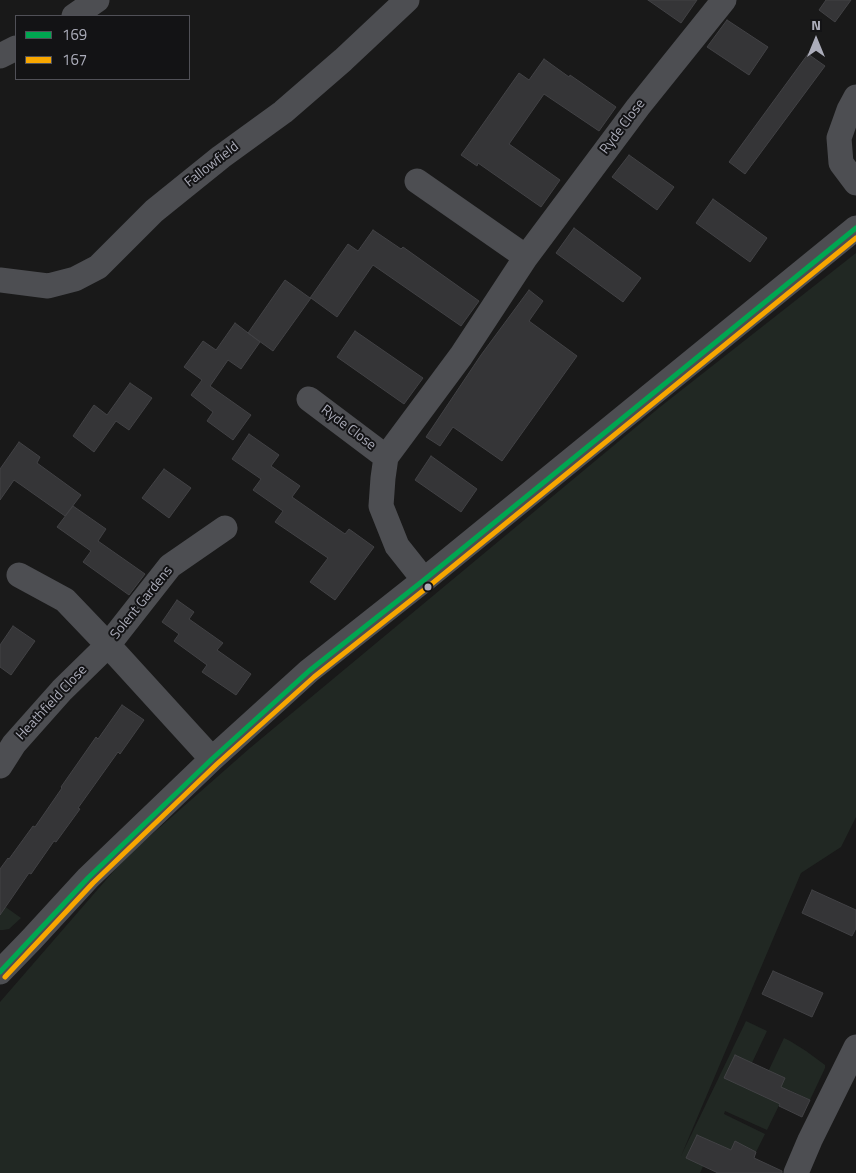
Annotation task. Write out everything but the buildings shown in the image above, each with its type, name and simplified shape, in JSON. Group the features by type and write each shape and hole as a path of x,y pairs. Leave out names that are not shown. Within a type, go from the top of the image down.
{"street":[{"path":"75,15 97,0"},
{"name":"Fallowfield","path":"0,280 48,286 75,279 98,267 154,211 221,157 283,112 344,60 406,0"},
{"name":"Ryde Close","path":"424,580 397,546 381,506 386,457 461,356 526,257 638,108 724,0"},
{"path":"0,56 15,48"},
{"path":"856,97 839,138 841,163 856,183"},
{"path":"417,181 526,257"},
{"path":"2,967 31,940 88,878 212,759 309,671 424,580 856,228"},
{"name":"Ryde Close","path":"309,399 386,457"},
{"name":"Solent Gardens","path":"108,645 170,566 224,528"},
{"path":"20,575 65,600 212,759"},
{"name":"Heathfield Close","path":"0,766 14,744 50,703 108,645"},
{"path":"796,1173 810,1140 856,1047"}],"shaded area":[{"path":"856,253 856,817 841,847 801,873 681,1156 746,1021 767,1031 741,1086 758,1093 784,1038 825,1065 810,1100 787,1089 767,1130 725,1111 724,1114 765,1134 756,1152 735,1142 731,1150 714,1143 700,1173 0,1173 0,1002 125,858 250,748 660,407"},
{"path":"0,903 21,918 9,929 0,930"}],"transit line":[{"name":"169","path":"0,972 88,878 212,759 309,671 424,580 856,228"},
{"name":"167","path":"5,977 93,883 217,764 314,677 429,586 856,238"}]}
